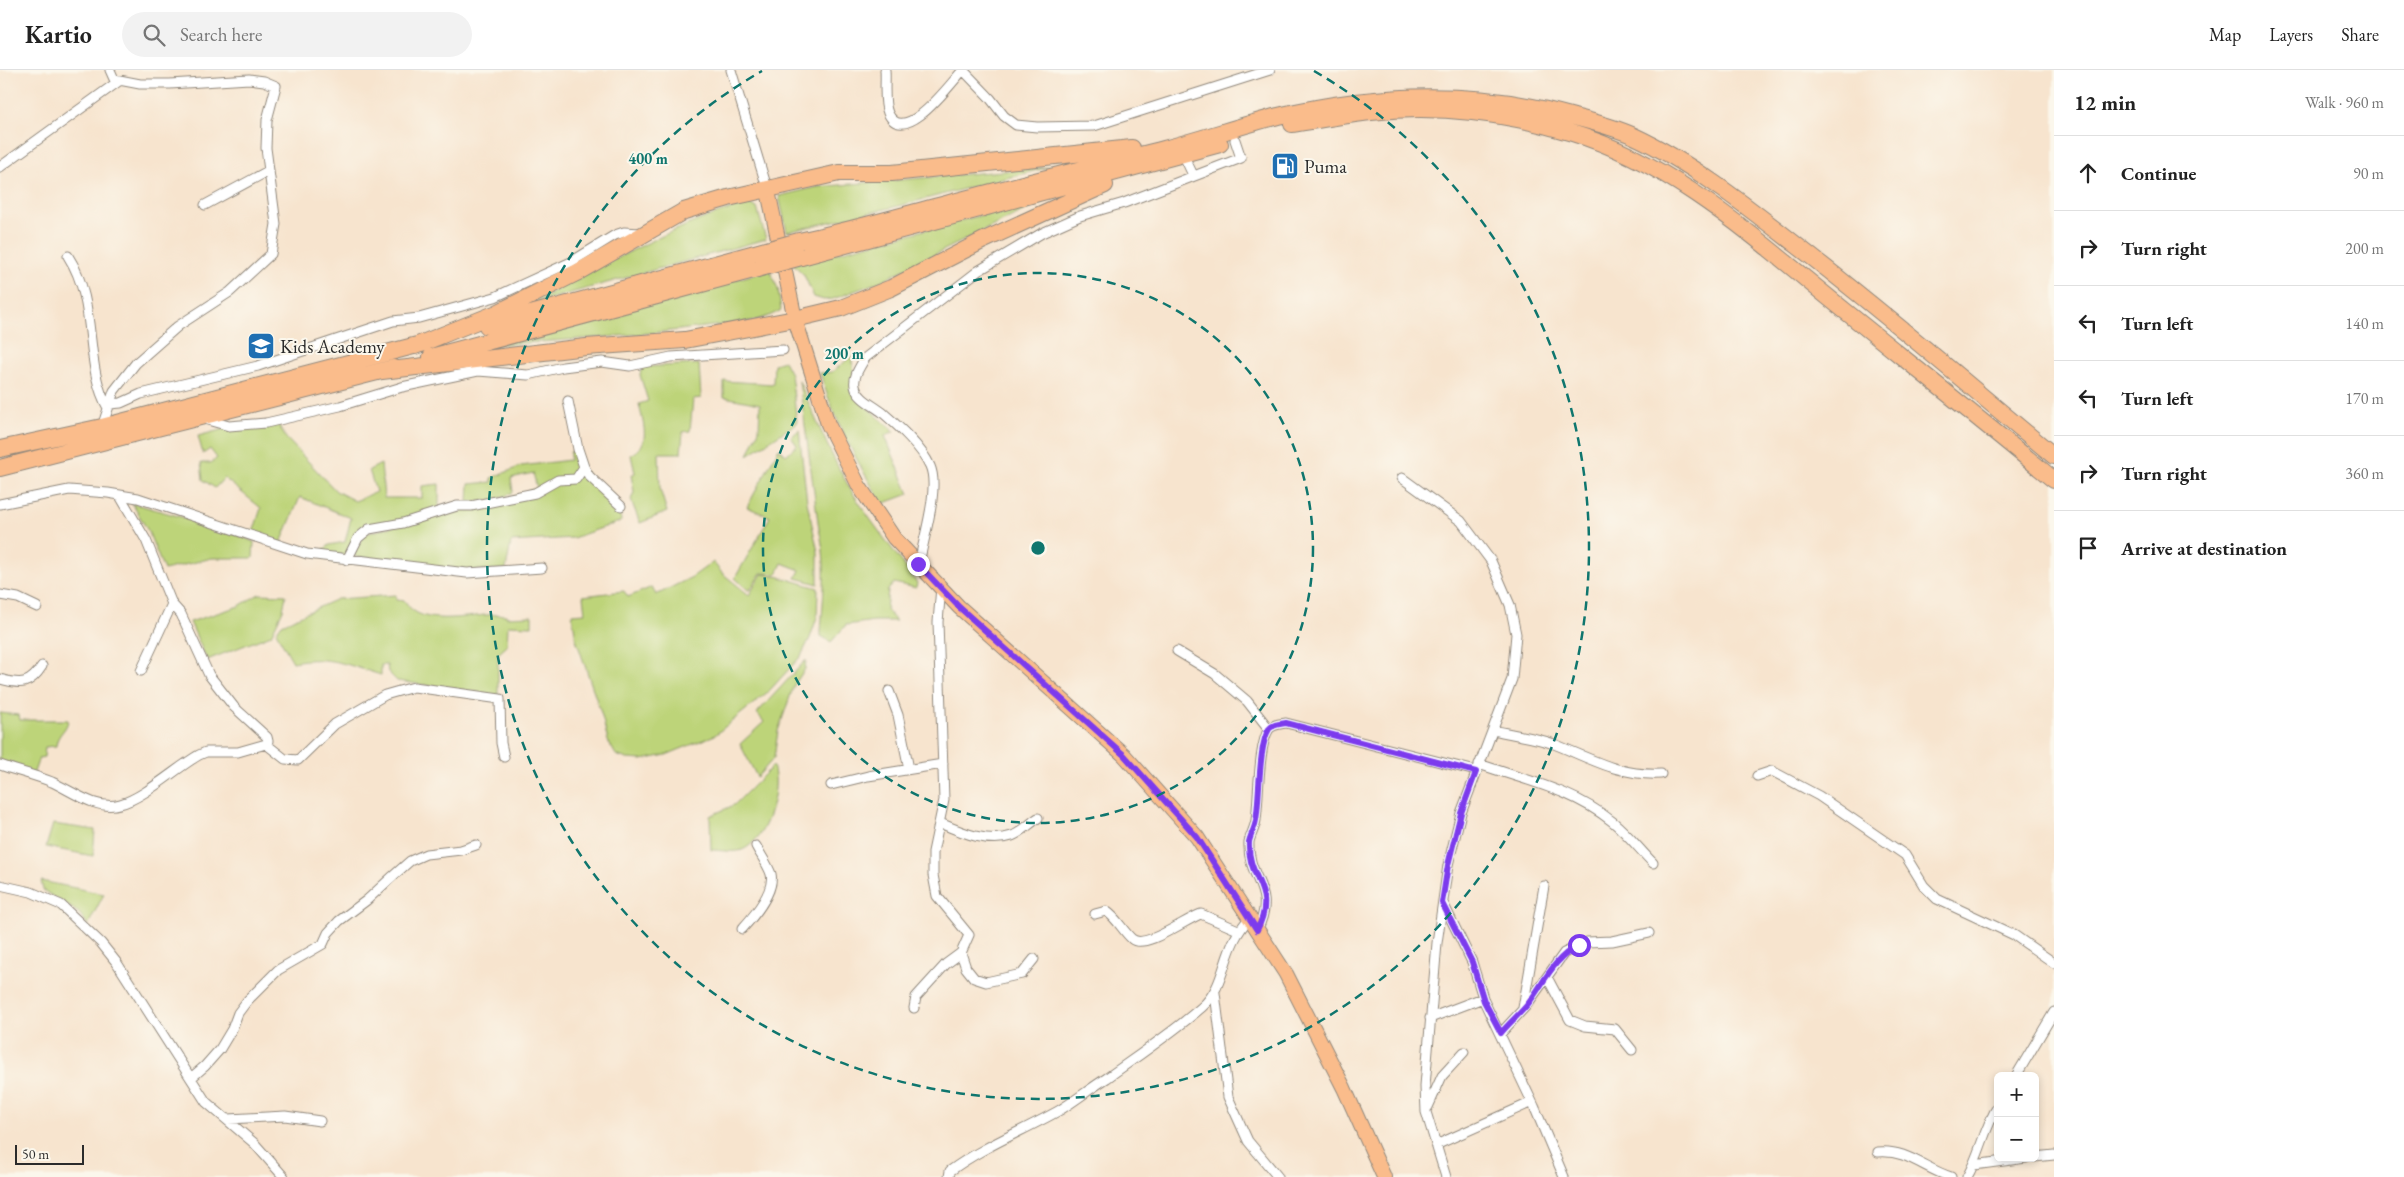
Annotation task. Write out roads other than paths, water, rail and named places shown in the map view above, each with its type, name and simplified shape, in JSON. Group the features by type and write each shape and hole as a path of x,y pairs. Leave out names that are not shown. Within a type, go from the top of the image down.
{"highway":[{"path":"382,371 586,347 685,340 795,319 841,308 891,288 982,241 1091,190 1183,150 1279,116 1371,99 1466,98 1542,107 1603,124 1632,135 1662,150 1751,210 1827,269 2054,456"},
{"path":"0,449 102,427 415,346 756,261 1183,150 1235,140 1281,126 1372,112 1418,110 1504,117 1571,132 1596,140 1653,166 1735,223 2054,480"},
{"path":"415,346 498,313 578,272 684,212 728,198 768,191 839,174 902,172 979,166 1069,154 1183,150"},
{"path":"0,468 382,371 756,261"}],"main road":[{"path":"768,191 795,319 828,424 855,479 894,538 959,607 1124,755 1197,837 1286,974 1326,1053 1384,1177"}],"street":[{"path":"102,427 114,391 136,363 178,326 230,292 270,254 276,224 266,148 267,120 276,86 257,80 140,84 114,79 110,70"},
{"path":"257,70 257,80"},
{"path":"731,70 768,191"},
{"path":"885,70 887,112 895,122 902,124 916,120 963,70 990,98 1004,116 1016,124 1037,127 1094,126 1270,70"},
{"path":"0,167 119,81"},
{"path":"918,564 933,484 931,467 921,451 883,413 860,396 855,387 855,377 865,358 978,271 1042,233 1080,216 1124,203 1241,158 1235,140"},
{"path":"1183,150 1193,175"},
{"path":"205,205 268,171"},
{"path":"109,406 141,394 250,368 393,322 418,318 495,297 571,262 615,234 624,232 645,234"},
{"path":"68,256 82,288 87,307 98,386 109,406"},
{"path":"198,418 229,426 266,423 340,406 402,387 478,371 504,371 528,375 563,367 602,362 630,366 671,357 783,350"},
{"path":"568,401 578,449 584,467 589,476 622,506"},
{"path":"347,560 358,538 369,530 403,523 457,506 471,506 535,493 558,480 576,479 584,467"},
{"path":"1402,478 1461,521 1491,561 1510,605 1516,634 1512,679 1461,813 1448,865 1442,903 1425,1086 1426,1112 1446,1177"},
{"path":"0,504 69,490 108,493 147,501 307,554 347,560 404,564 467,573 542,568"},
{"path":"120,496 146,540 172,604 181,614 209,674 234,707 267,737 266,744"},
{"path":"914,1008 916,997 946,964 961,953 968,935 937,896 933,875 933,852 944,800 938,622 941,587"},
{"path":"0,595 18,598 37,607"},
{"path":"140,671 172,604"},
{"path":"1176,651 1215,674 1246,701 1269,729"},
{"path":"0,679 20,683 29,681 35,677 42,666"},
{"path":"266,744 285,759 298,760 335,724 357,710 385,695 414,687 500,699 501,743 504,757"},
{"path":"889,692 900,722 910,769"},
{"path":"1094,914 1106,911 1134,941 1142,943 1154,939 1201,914 1238,930 1254,924 1265,915 1264,892 1252,864 1249,840 1254,832 1264,745 1269,729 1276,724 1286,723 1550,786 1596,809 1626,834 1653,863"},
{"path":"1493,730 1552,744 1582,758 1630,773 1661,774"},
{"path":"0,766 50,782 97,804 108,806 121,804 138,796 206,752 238,752 266,744"},
{"path":"832,785 943,764"},
{"path":"1757,776 1772,771 1819,796 1905,855 1924,886 1937,899 2014,935 2054,963"},
{"path":"940,823 963,833 989,838 1013,836 1038,818"},
{"path":"191,1078 220,1049 232,1030 238,1013 247,1001 278,970 319,947 340,921 410,861 426,854 461,850 476,845"},
{"path":"742,929 754,915 772,881 770,872 756,846"},
{"path":"0,885 31,892 61,905 101,943 117,963 206,1102 254,1143 284,1177"},
{"path":"1523,1009 1544,886"},
{"path":"1442,903 1472,962 1483,998 1501,1033 1564,1177"},
{"path":"1238,930 1227,954 1215,993 1228,1097 1248,1140 1278,1177"},
{"path":"1501,1033 1523,1009 1564,953 1579,945 1649,934"},
{"path":"961,953 966,968 974,978 986,982 1022,974 1034,959"},
{"path":"1547,977 1570,1020 1585,1026 1615,1028 1632,1050"},
{"path":"949,1177 950,1171 992,1144 1060,1110 1138,1056 1203,1006 1215,993"},
{"path":"1430,1018 1483,998"},
{"path":"2018,1072 2054,1012"},
{"path":"1426,1112 1442,1076 1464,1052"},
{"path":"1436,1145 1532,1102"},
{"path":"1966,1177 1974,1165 1985,1133 1994,1114"},
{"path":"228,1120 284,1116 320,1121"},
{"path":"1878,1152 1891,1150 1906,1155 1951,1177"},
{"path":"2039,1157 2054,1155"},
{"path":"1974,1165 1996,1162"}],"place":[{"name":"Puma","path":"1285,166"},
{"name":"Kids Academy","path":"261,346"}]}
